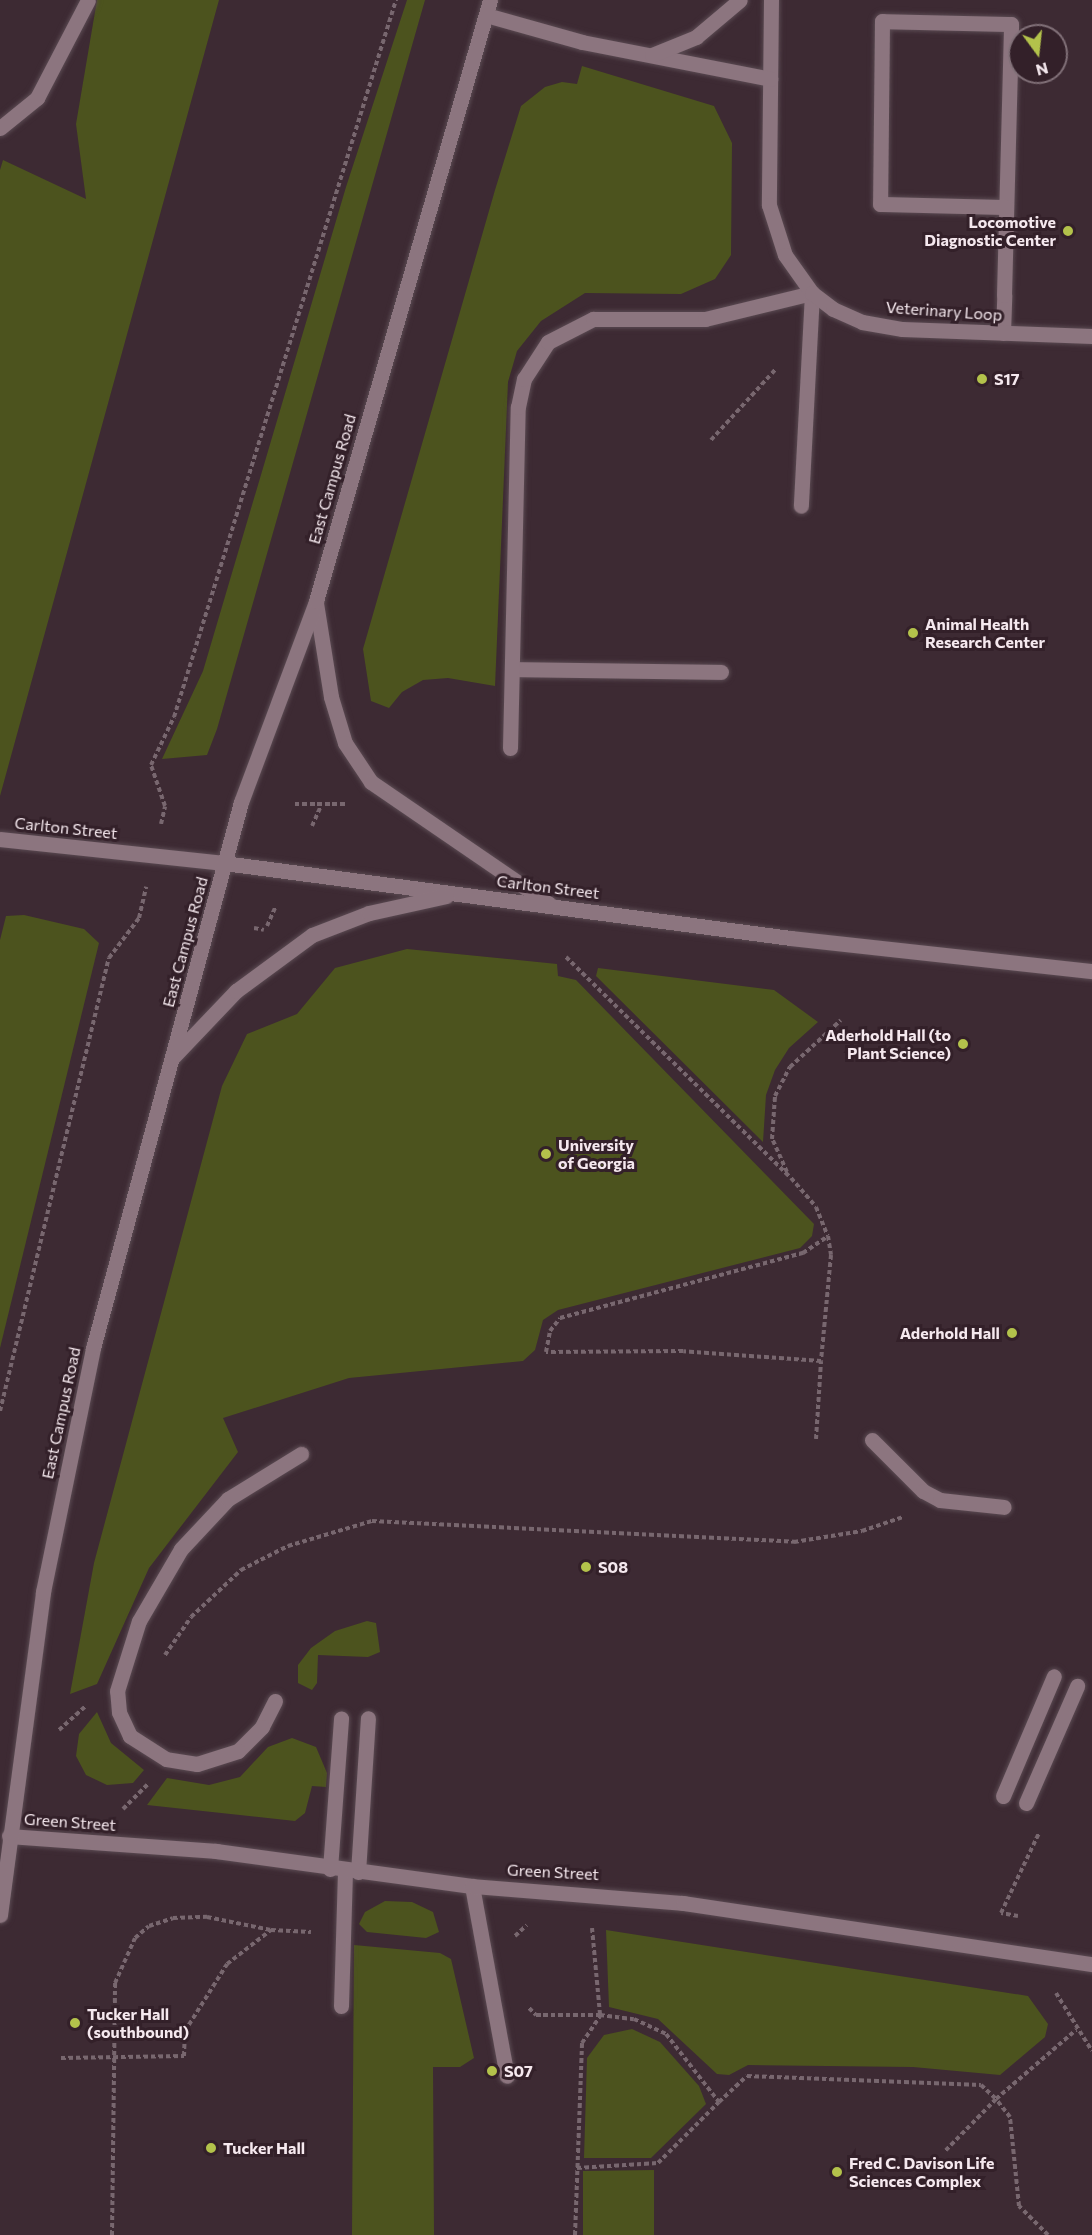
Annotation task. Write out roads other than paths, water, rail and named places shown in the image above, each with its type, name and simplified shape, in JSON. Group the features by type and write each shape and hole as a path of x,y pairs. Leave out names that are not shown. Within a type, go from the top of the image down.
{"street":[{"path":"0,128 37,98 88,0"},
{"path":"651,55 696,37 740,0"},
{"name":"Veterinary Loop","path":"771,0 770,205 785,255 812,293 833,309 862,322 902,329 1092,336"},
{"path":"488,7 651,55 770,79"},
{"name":"East Campus Road","path":"0,1915 43,1592 93,1348 241,802 316,601 488,7"},
{"path":"1002,333 1006,207 1011,24 882,21 880,204 1006,207"},
{"path":"510,748 518,407 524,379 548,342 593,319 705,319 812,293 801,506"},
{"path":"316,601 331,697 345,743 371,782 551,906"},
{"path":"512,669 721,672"},
{"name":"Carlton Street","path":"0,839 224,862 551,906 1092,971"},
{"path":"173,1056 236,991 312,935 369,913 457,893"},
{"path":"873,1440 923,1491 940,1500 1004,1507"},
{"path":"275,1701 262,1726 238,1751 197,1764 166,1759 129,1736 119,1712 117,1691 139,1622 182,1549 228,1499 301,1454"},
{"path":"1003,1796 1054,1676"},
{"path":"1026,1803 1077,1686"},
{"path":"341,1718 344,1870 341,2006"},
{"path":"344,1870 368,1718"},
{"name":"Green Street","path":"9,1836 216,1851 472,1886 683,1903 1092,1964"},
{"path":"472,1886 507,2076"}],"place":[{"name":"Locomotive Diagnostic Center","path":"1068,231"},
{"name":"S17","path":"982,379"},
{"name":"Animal Health Research Center","path":"913,633"},
{"name":"Aderhold Hall (to Plant Science)","path":"963,1044"},
{"name":"University of Georgia","path":"546,1154"},
{"name":"Aderhold Hall","path":"1012,1333"},
{"name":"S08","path":"586,1567"},
{"name":"Tucker Hall (southbound)","path":"75,2023"},
{"name":"S07","path":"492,2071"},
{"name":"Tucker Hall","path":"211,2148"},
{"name":"Fred C. Davison Life Sciences Complex","path":"837,2172"}]}
